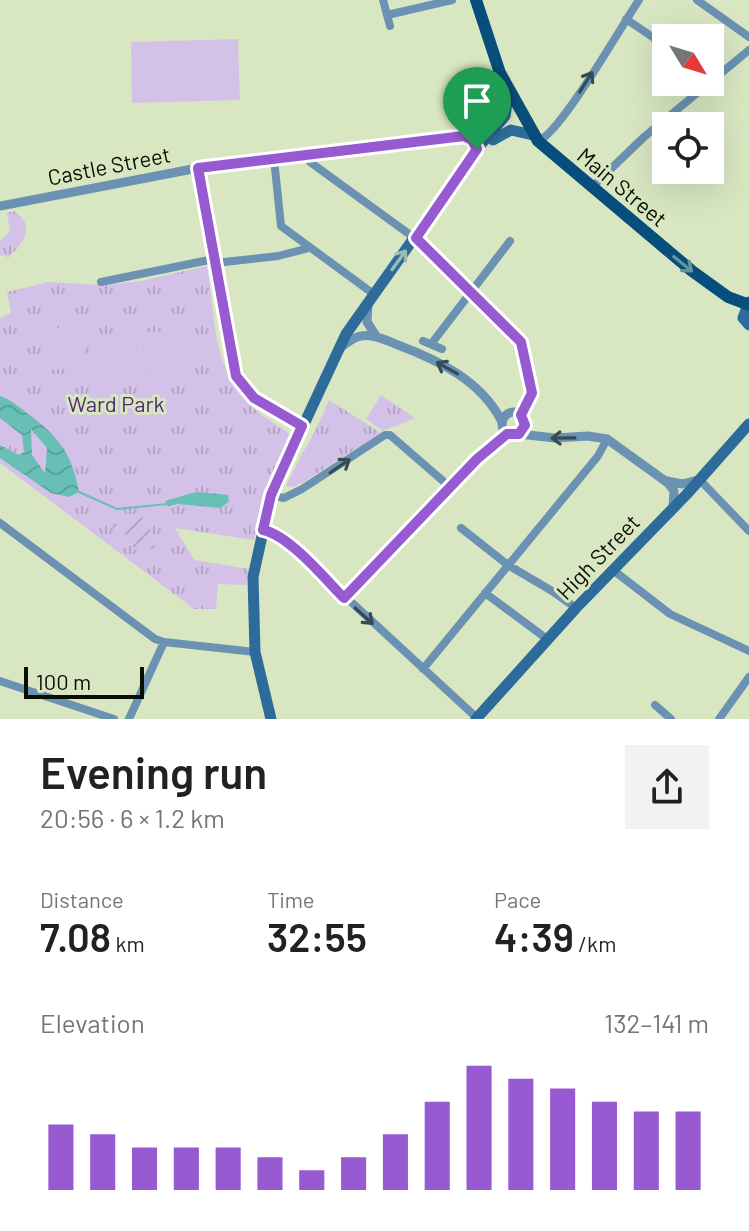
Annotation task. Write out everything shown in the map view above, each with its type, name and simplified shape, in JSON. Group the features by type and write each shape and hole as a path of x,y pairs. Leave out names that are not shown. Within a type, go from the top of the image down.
{"main road":[{"name":"Main Street","path":"476,0 507,103 503,120"},
{"name":"Main Street","path":"500,73 535,138 713,287 748,304"},
{"path":"271,719 255,652 253,577 271,495 340,348 474,154 503,120"},
{"path":"474,154 505,131 517,129 535,138"},
{"path":"748,304 743,318 749,325"},
{"name":"High Street","path":"477,719 547,639 749,424"}],"street":[{"path":"383,0 390,26"},
{"path":"387,15 452,0"},
{"path":"535,138 543,140 564,116 639,0"},
{"path":"697,0 749,37"},
{"path":"626,19 652,37"},
{"path":"591,188 644,137 749,50"},
{"name":"Castle Street","path":"0,206 198,168 464,136 491,128 503,120"},
{"path":"464,136 472,140 474,154"},
{"path":"307,156 310,162 416,238 513,332 524,348 532,393 521,415 525,425 519,434"},
{"path":"274,159 281,226 372,299 367,322 376,336"},
{"path":"198,168 236,376 254,398 302,426"},
{"path":"442,349 427,342 510,241"},
{"path":"101,282 214,261 278,256 309,248"},
{"path":"340,348 354,337 376,336 456,371 489,402 507,434"},
{"path":"502,422 512,412 521,415"},
{"path":"344,598 477,459 507,434 607,439 664,480 674,491 673,507"},
{"path":"271,495 284,498 302,489 390,435 450,487"},
{"path":"423,669 598,456 607,439"},
{"path":"664,480 682,484 698,479 749,531"},
{"path":"0,523 137,627 164,642 255,652"},
{"path":"461,528 508,565 576,608"},
{"path":"0,536 10,530"},
{"path":"263,530 271,531 284,540 477,719"},
{"path":"613,570 676,618 749,651"},
{"path":"485,593 547,639"},
{"path":"129,719 164,642"},
{"path":"719,719 749,677"},
{"path":"0,681 114,719"},
{"path":"655,705 671,719"}],"green space":[{"path":"238,39 240,100 132,103 131,42"},
{"path":"14,211 25,223 26,229 22,241 8,258 0,256 0,241 10,231 7,213"},
{"name":"Ward Park","path":"207,266 217,338 227,372 247,402 293,436 263,503 254,540 175,528 194,560 249,569 246,585 218,584 216,609 194,609 0,463 0,318 11,313 7,292 48,282 104,285 141,281"},
{"path":"83,326 86,368 44,370 42,329"},
{"path":"190,330 193,373 148,376 146,332"},
{"path":"135,332 138,375 92,377 90,335"},
{"path":"381,395 415,418 383,431 366,419"},
{"path":"329,400 381,433 302,483 286,486 320,421"},
{"path":"146,517 155,548 134,549 131,542 127,543 125,533 116,535 112,525"}],"water":[{"path":"0,396 47,430 68,456 79,492 69,497 51,493 0,458 0,445 19,455 24,452 22,435 0,418","holes":["31,429 47,448 45,473 32,455"]},
{"path":"196,492 228,495 229,501 221,508 168,506 165,501"}],"waterway":[{"path":"79,492 117,509 167,504"}],"route":[{"path":"464,136 472,140 477,149 416,238 521,342 528,362 532,393 521,415 525,421 524,429 514,436 507,434 477,459 344,598 284,540 271,531 263,530 271,495 302,426 254,398 236,376 198,168 464,136"}]}
